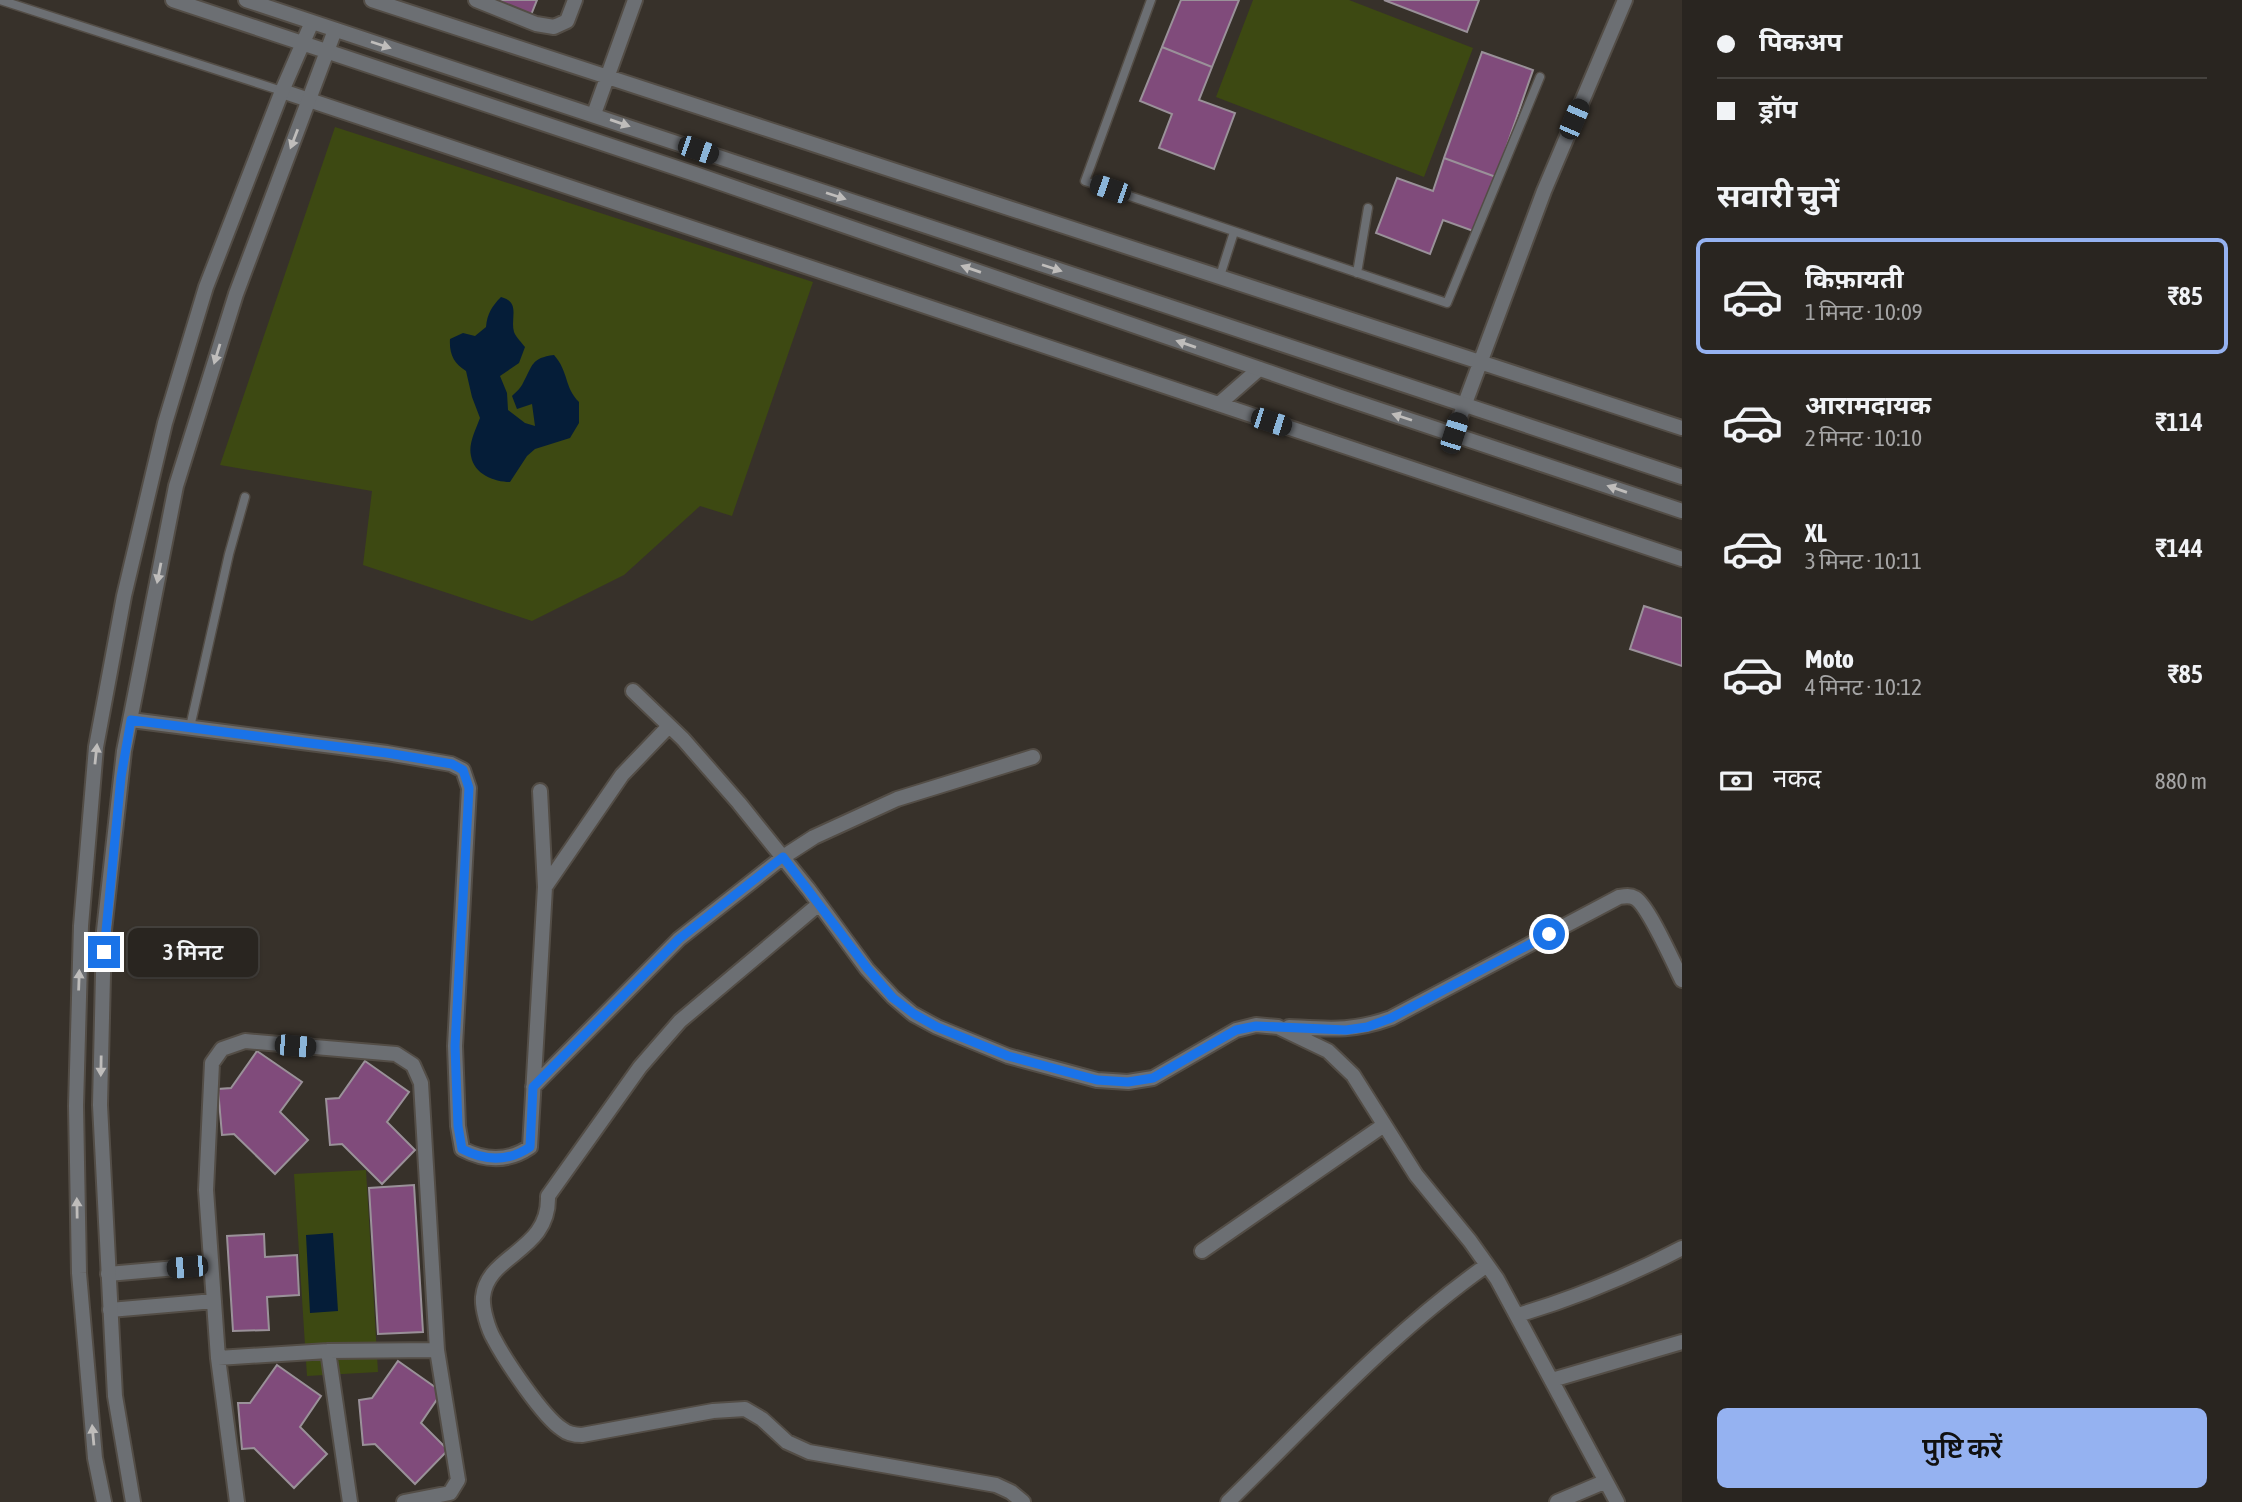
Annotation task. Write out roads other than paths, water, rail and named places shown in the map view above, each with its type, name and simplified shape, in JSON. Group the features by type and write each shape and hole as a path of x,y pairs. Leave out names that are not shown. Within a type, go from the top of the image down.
{"street":[{"path":"173,0 695,174 1258,369 1682,511"},
{"path":"246,0 1682,477"},
{"path":"372,0 403,5 606,77 1682,428"},
{"path":"476,0 536,24 554,27 567,21 575,0"},
{"path":"594,114 635,0"},
{"path":"1454,433 1544,191 1625,0"},
{"path":"104,1502 95,1458 79,1273 76,1106 81,926 96,747 124,596 165,423 206,287 282,91 312,22"},
{"path":"133,1502 116,1396 100,1105 104,931 124,751 177,486 236,294 335,30"},
{"path":"282,91 1227,397 1682,559"},
{"path":"1227,397 1258,369"},
{"path":"633,691 670,726 739,803 893,998 937,1027 1008,1056 1097,1080 1128,1082 1153,1078 1236,1030 1256,1026 1346,1030 1367,1027 1391,1018 1619,897 1629,895 1637,898 1646,911 1682,980"},
{"path":"131,720 387,753 452,764 463,770 469,788 455,1046 458,1126 462,1149 480,1158 517,1156 530,1147 545,887 540,791"},
{"path":"545,887 622,775 670,726"},
{"path":"533,1087 679,939 783,857 814,837 897,799 1033,757"},
{"path":"819,904 680,1021 640,1067 548,1196 544,1225 533,1239 500,1266 489,1282 483,1296 492,1337 544,1413 564,1431 573,1435 713,1411 745,1409 762,1419 787,1442 809,1452 996,1485 1023,1502"},
{"path":"1279,1027 1328,1051 1353,1075 1416,1175 1487,1265 1518,1315 1604,1482 1617,1502"},
{"path":"237,1502 218,1358 206,1190 212,1063 222,1049 245,1041 396,1054 413,1065 421,1083 437,1350 458,1480 450,1493 404,1502"},
{"path":"1202,1251 1384,1125"},
{"path":"1518,1315 1559,1303 1646,1267 1682,1248"},
{"path":"108,1274 211,1265"},
{"path":"1228,1502 1376,1358 1436,1304 1487,1265"},
{"path":"110,1310 214,1301"},
{"path":"1552,1380 1682,1342"},
{"path":"218,1358 328,1351 437,1350"},
{"path":"328,1351 351,1502"},
{"path":"1557,1502 1604,1482"}],"lane":[{"path":"0,0 282,91"},
{"path":"1151,0 1084,181 1447,303 1541,77"},
{"path":"1357,273 1368,208"},
{"path":"1220,276 1234,232"},
{"path":"190,727 245,497"}],"water":[{"path":"501,297 507,299 513,307 514,332 525,347 519,363 500,376 507,393 508,410 525,423 535,426 532,404 517,409 512,396 521,387 537,360 554,355 579,402 579,423 570,438 535,449 527,456 510,482 486,476 473,462 471,447 480,418 466,371 453,358 450,344 450,339 463,333 475,336 486,327 491,310"},
{"path":"333,1233 338,1311 310,1313 306,1235"}]}
